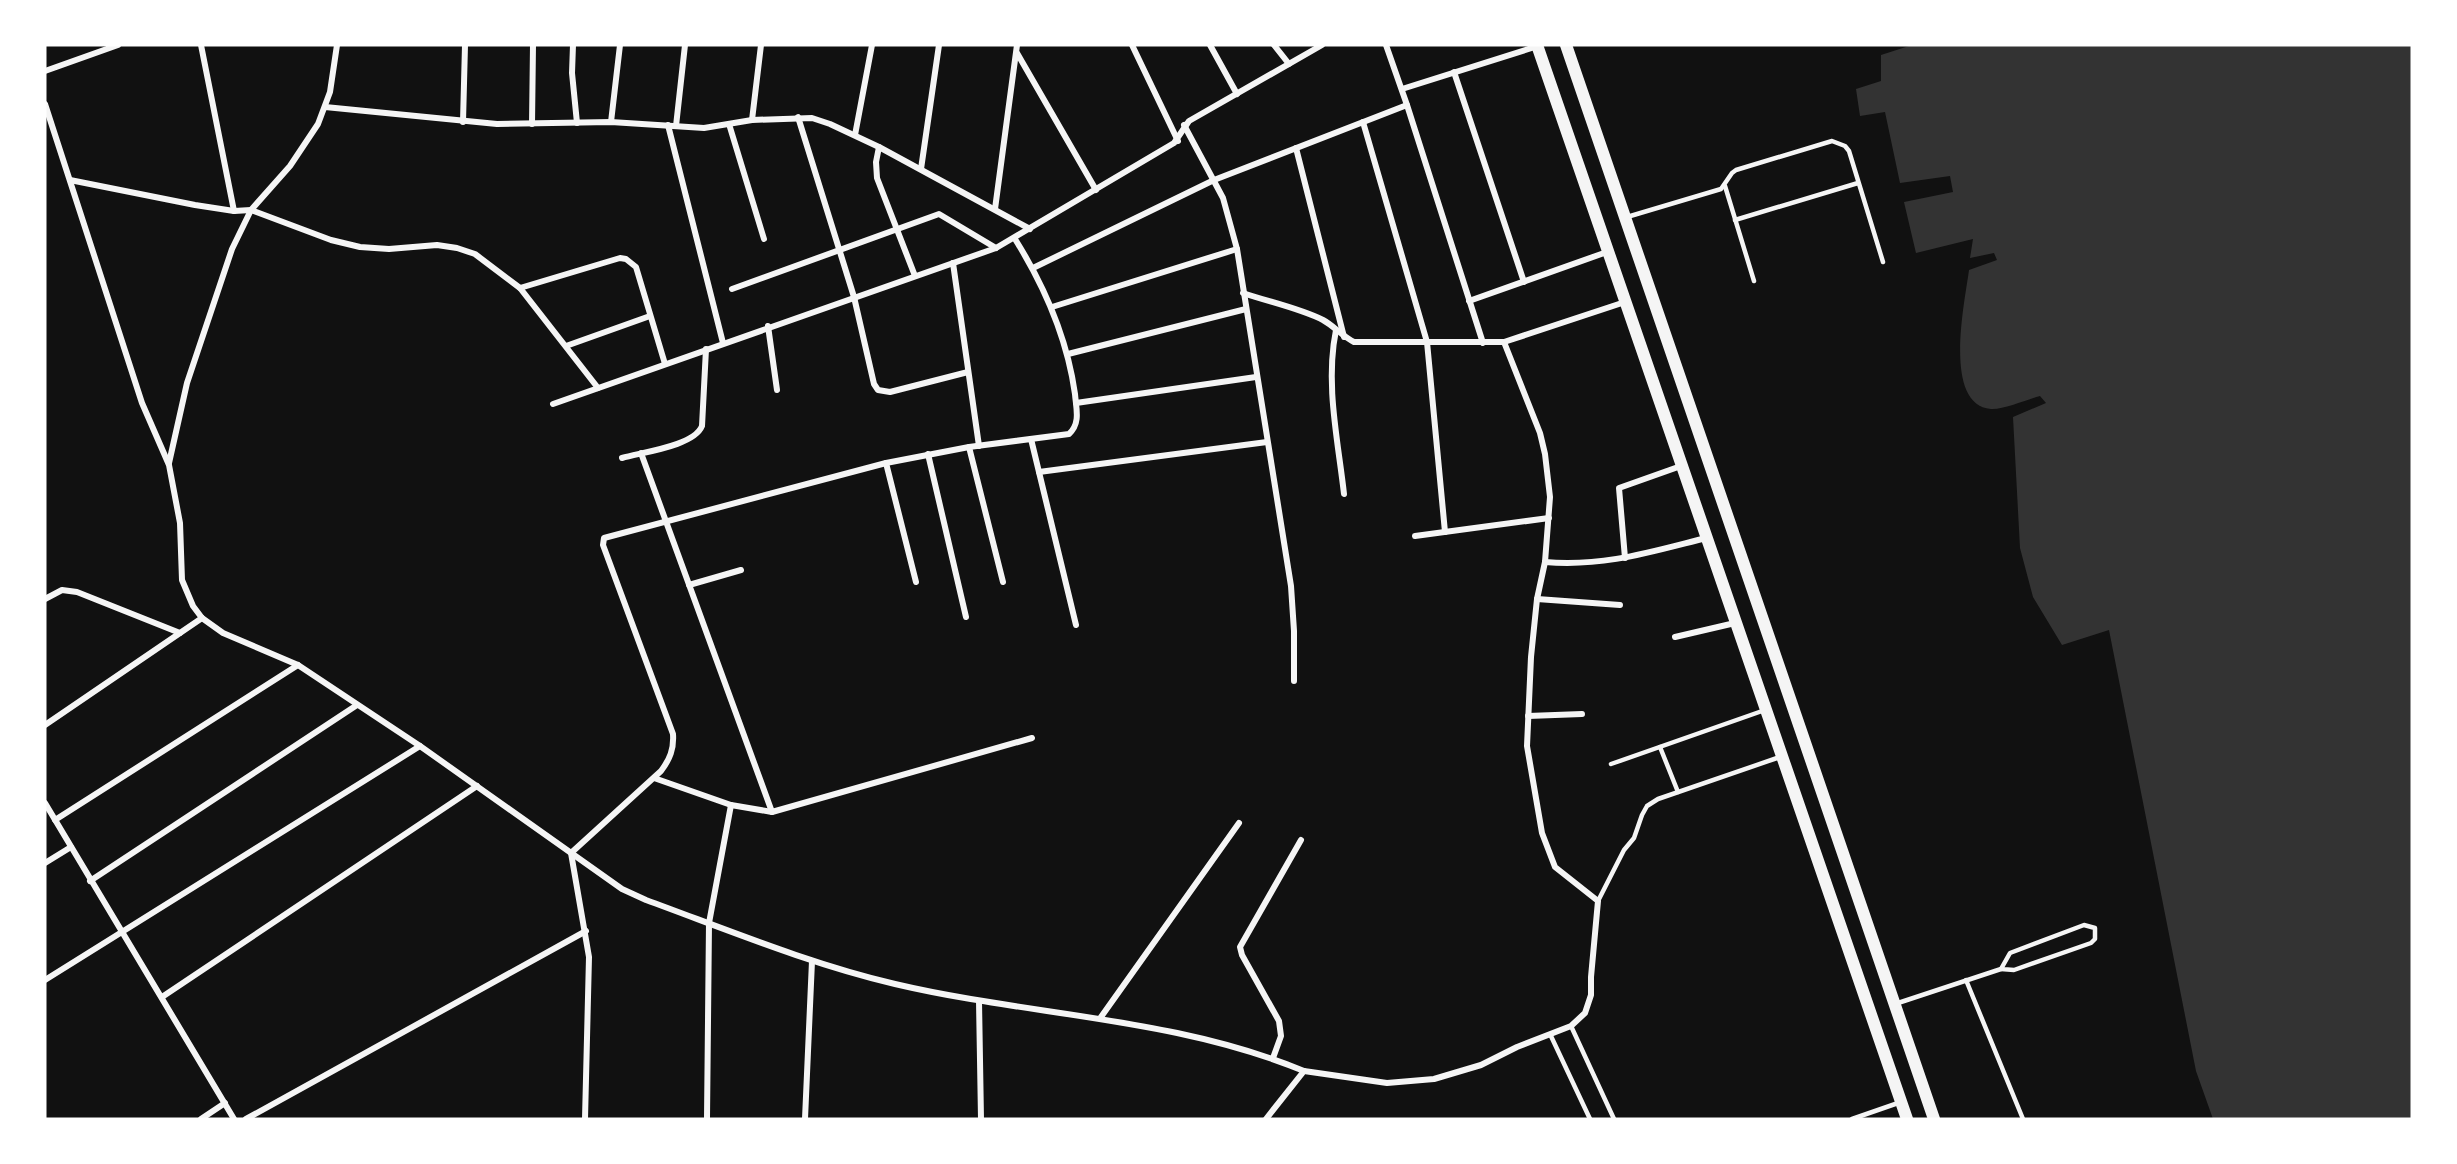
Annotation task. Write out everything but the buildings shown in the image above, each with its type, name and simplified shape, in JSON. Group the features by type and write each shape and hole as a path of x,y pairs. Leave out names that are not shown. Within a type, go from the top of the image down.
{"main road":[{"path":"1566,45 1934,1119"},
{"path":"1538,46 1907,1119"}],"street":[{"path":"45,71 118,45"},
{"path":"201,45 234,211"},
{"path":"169,465 187,383 232,249 250,210 290,166 309,139 325,107 334,76 337,45"},
{"path":"463,122 465,45"},
{"path":"532,124 533,45"},
{"path":"573,45 572,62 577,123"},
{"path":"611,122 620,45"},
{"path":"676,126 685,45"},
{"path":"752,120 761,45"},
{"path":"855,135 872,45"},
{"path":"921,169 939,45"},
{"path":"1132,45 1178,141"},
{"path":"1210,45 1237,94"},
{"path":"1274,45 1289,64"},
{"path":"553,404 768,326 996,248 1015,239 1178,141 1184,125 1322,45"},
{"path":"1386,45 1483,343"},
{"path":"1402,89 1538,46"},
{"path":"995,209 1017,49"},
{"path":"1017,49 1096,190"},
{"path":"1454,72 1524,282"},
{"path":"45,104 142,403 169,465 180,523 182,580 186,594 202,618 223,633 298,665 420,746 621,889 646,900 813,961 895,984 979,1001 1101,1017 1150,1027 1273,1058 1304,1071 1387,1083 1434,1079 1481,1065 1517,1047 1571,1026 1585,1013 1592,995 1591,977 1598,901 1555,867 1542,833 1527,746 1531,657 1537,599 1545,562 1550,497 1540,433 1504,342"},
{"path":"1033,268 1214,180 1407,105"},
{"path":"325,107 463,122 532,124 611,122 704,129 752,120 798,117 821,120 879,147 1030,229"},
{"path":"798,117 854,297 874,384 878,390 890,392 968,372"},
{"path":"1363,122 1427,342 1444,532"},
{"path":"729,124 764,239"},
{"path":"1184,125 1214,180 1228,214 1237,249 1291,586 1294,681"},
{"path":"668,126 723,343"},
{"path":"879,147 876,162 877,178 915,276"},
{"path":"1296,148 1345,338"},
{"path":"70,180 234,211 250,210 331,240 360,247 389,249 437,245 475,254 520,288 598,388"},
{"path":"732,289 897,230 935,214 943,214 996,248"},
{"path":"571,853 662,771 671,754 672,734 603,542 607,536 886,463 969,447 1069,434 1076,424 1076,403 1068,354 1052,307 1033,268 1015,239"},
{"path":"1052,307 1237,249"},
{"path":"1470,301 1607,252"},
{"path":"520,288 620,258 626,259 636,267 665,364"},
{"path":"953,263 979,446"},
{"path":"1244,293 1314,316 1354,342 1504,342 1625,302"},
{"path":"1068,354 1246,309"},
{"path":"566,346 651,316"},
{"path":"768,326 777,390"},
{"path":"1336,330 1331,385 1344,494"},
{"path":"622,458 689,440 700,432 706,349"},
{"path":"1076,403 1256,377"},
{"path":"1031,439 1076,625"},
{"path":"1039,471 1267,442"},
{"path":"969,447 1003,582"},
{"path":"641,453 772,813"},
{"path":"928,454 966,617"},
{"path":"886,463 916,582"},
{"path":"1624,558 1619,488 1681,466"},
{"path":"1415,537 1550,518"},
{"path":"1545,562 1598,563 1706,538"},
{"path":"689,585 741,570"},
{"path":"45,599 62,590 77,592 180,633"},
{"path":"1537,599 1620,606"},
{"path":"45,725 202,618"},
{"path":"1675,637 1735,623"},
{"path":"55,820 298,665"},
{"path":"90,881 357,705"},
{"path":"1528,716 1582,714"},
{"path":"654,778 731,805 772,813 1032,738"},
{"path":"45,980 420,746"},
{"path":"162,997 477,786"},
{"path":"45,803 234,1119"},
{"path":"707,1119 709,923 731,805"},
{"path":"1101,1017 1239,823"},
{"path":"1273,1058 1281,1036 1279,1021 1240,948 1301,840"},
{"path":"45,862 71,847"},
{"path":"571,853 589,957 585,1118 577,1119"},
{"path":"246,1119 586,931"},
{"path":"805,1119 813,961"},
{"path":"979,1001 981,1119"},
{"path":"1266,1119 1304,1071"},
{"path":"201,1119 225,1103"}],"lane":[{"path":"1625,218 1716,191 1725,186 1729,177 1736,170 1832,141 1839,142 1849,151 1883,262"},
{"path":"1735,220 1858,183"},
{"path":"1725,186 1754,280"},
{"path":"1611,764 1765,710"},
{"path":"1660,747 1678,792"},
{"path":"1598,901 1624,850 1634,838 1647,806 1658,799 1781,757"},
{"path":"1895,1004 2001,969 2014,970 2091,943 2096,939 2095,928 2084,925 2010,952 2001,969"},
{"path":"1966,980 2023,1119"},
{"path":"1571,1026 1614,1119"},
{"path":"1550,1034 1590,1119"},
{"path":"1852,1119 1901,1102"}],"shaded area":[{"path":"1912,45 2412,45 2412,1119 2213,1119 2196,1071 2109,630 2062,645 2033,597 2020,548 2013,417 2046,403 2040,396 1991,409 1976,403 1966,390 1961,371 1961,327 1969,270 1997,260 1994,253 1970,258 1973,239 1916,253 1904,202 1953,192 1950,176 1900,183 1885,112 1860,116 1856,89 1881,81 1881,55"}]}
